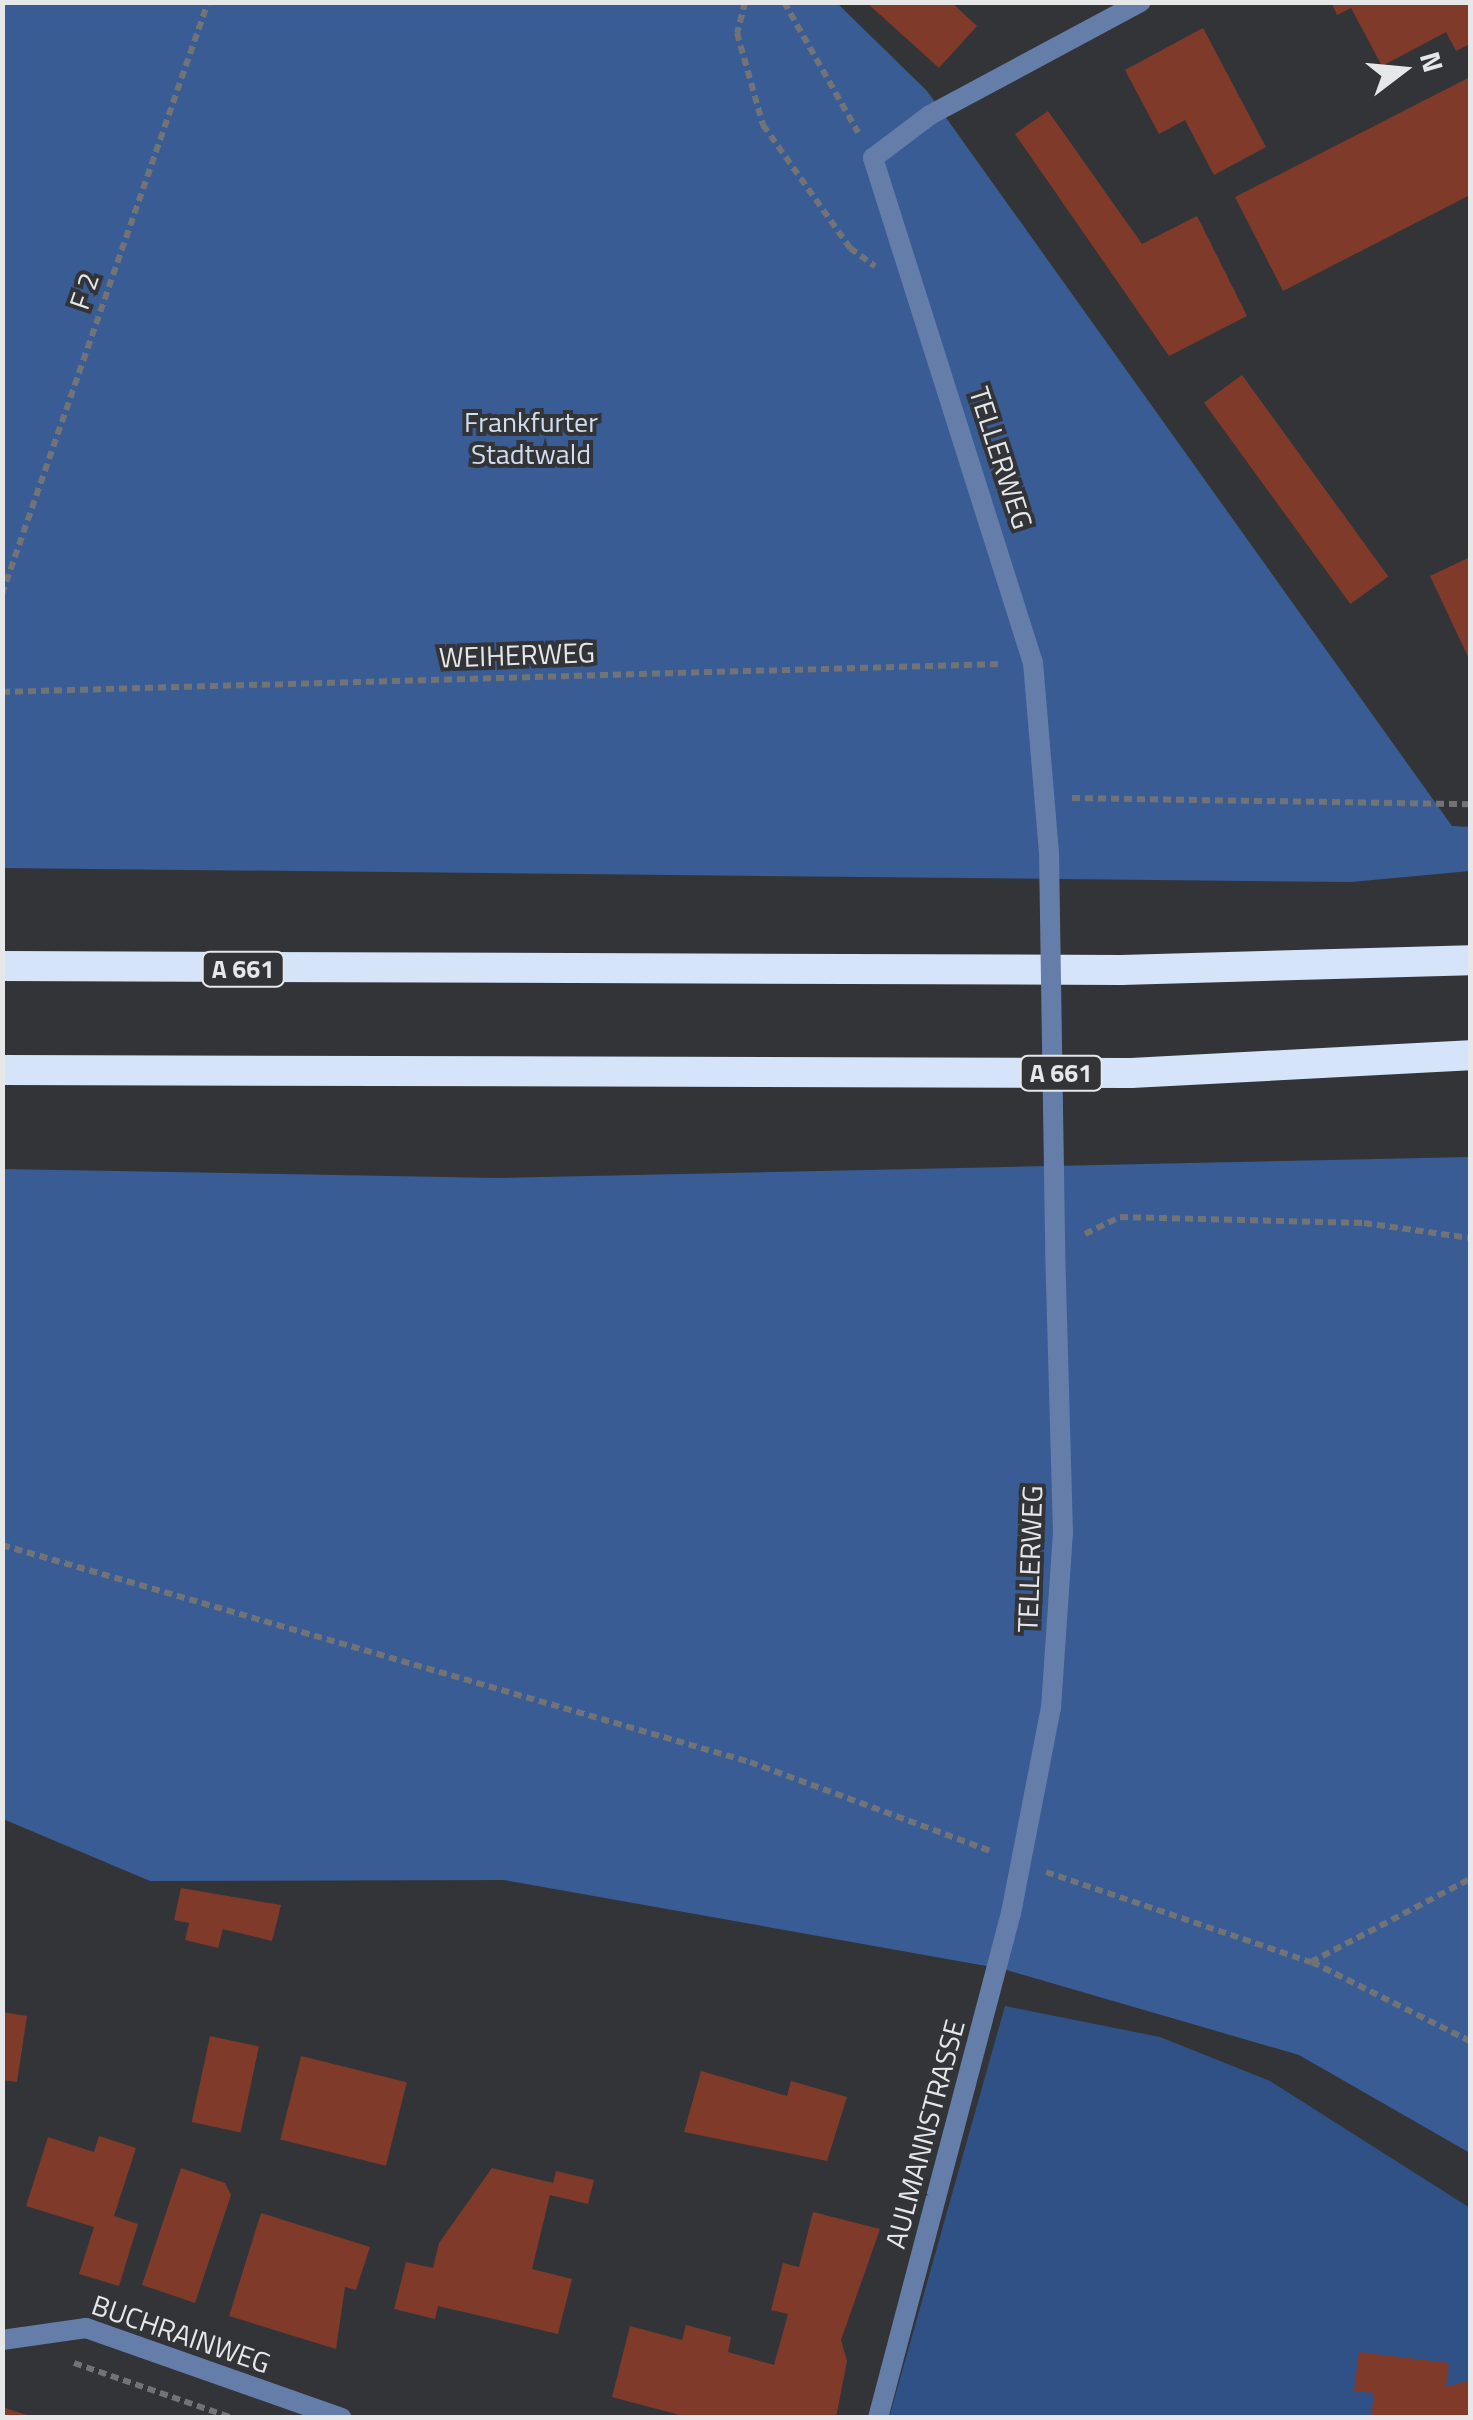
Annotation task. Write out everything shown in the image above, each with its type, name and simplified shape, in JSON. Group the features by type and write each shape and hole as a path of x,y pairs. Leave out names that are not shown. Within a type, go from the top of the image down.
{"highway":[{"name":"A 661","path":"2,966 584,972 1470,960"},
{"name":"A 661","path":"2,1070 1112,1073 1470,1055"}],"street":[{"path":"873,158 930,115 1141,2"},
{"name":"TELLERWEG","path":"873,158 1033,664 1050,853 1054,1254 1063,1532 1050,1708 1022,1864"},
{"name":"AULMANNSTRASSE","path":"878,2418 1022,1864"},
{"name":"BUCHRAINWEG","path":"2,2340 86,2328 342,2418"}],"path":[{"name":"F 2","path":"2,594 208,2"},
{"path":"745,2 737,34 763,125 850,248 919,296"},
{"path":"784,2 873,158"},
{"name":"WEIHERWEG","path":"2,692 1033,664"},
{"path":"1044,797 1470,804"},
{"path":"1054,1254 1120,1217 1364,1223 1470,1238"},
{"path":"2,1545 750,1762 1022,1864 1311,1962 1470,2041"},
{"path":"1311,1962 1470,1879"},
{"path":"66,2360 233,2418"}],"shaded area":[{"path":"1005,2006 1160,2037 1270,2081 1470,2208 1470,2417 889,2418"}],"green space":[{"name":"Frankfurter Stadtwald","path":"3,2 837,3 927,91 1452,826 1470,827 1470,871 1351,882 3,868"},
{"path":"1470,1157 1470,2153 1299,2055 1003,1969 504,1880 150,1881 3,1819 3,1169 498,1178"}],"building":[{"path":"866,2 951,2 977,26 939,68"},
{"path":"1331,2 1470,2 1470,44 1456,51 1446,32 1382,66 1351,8 1337,15"},
{"path":"1203,28 1266,147 1214,175 1185,120 1159,134 1125,70"},
{"path":"1470,77 1470,195 1283,291 1235,197"},
{"path":"1048,111 1142,244 1197,216 1247,316 1169,356 1015,134"},
{"path":"1242,375 1388,576 1350,604 1204,403"},
{"path":"1470,557 1470,661 1430,576"},
{"path":"181,1888 281,1905 272,1941 223,1929 218,1948 185,1940 189,1923 174,1920"},
{"path":"3,2012 27,2016 17,2082 3,2080"},
{"path":"210,2036 259,2046 241,2132 192,2122"},
{"path":"301,2056 407,2082 386,2166 280,2139"},
{"path":"701,2071 787,2096 791,2081 847,2097 827,2161 684,2132"},
{"path":"99,2136 136,2148 114,2216 138,2224 119,2286 79,2274 94,2227 26,2206 48,2137 94,2152"},
{"path":"181,2168 225,2183 231,2195 195,2303 142,2285"},
{"path":"492,2168 553,2183 556,2171 594,2180 588,2204 550,2195 532,2269 572,2279 558,2334 438,2306 435,2319 394,2309 406,2262 433,2268 439,2243"},
{"path":"813,2212 880,2229 841,2340 847,2361 836,2418 691,2418 612,2397 630,2326 682,2340 686,2325 731,2337 728,2352 774,2365 788,2314 771,2310 783,2263 799,2267"},
{"path":"261,2213 370,2247 356,2290 345,2287 336,2349 229,2316"},
{"path":"1359,2352 1449,2363 1446,2387 1470,2380 1470,2416 1371,2418 1374,2393 1354,2391"},
{"path":"2,2407 33,2417 2,2418"}]}
